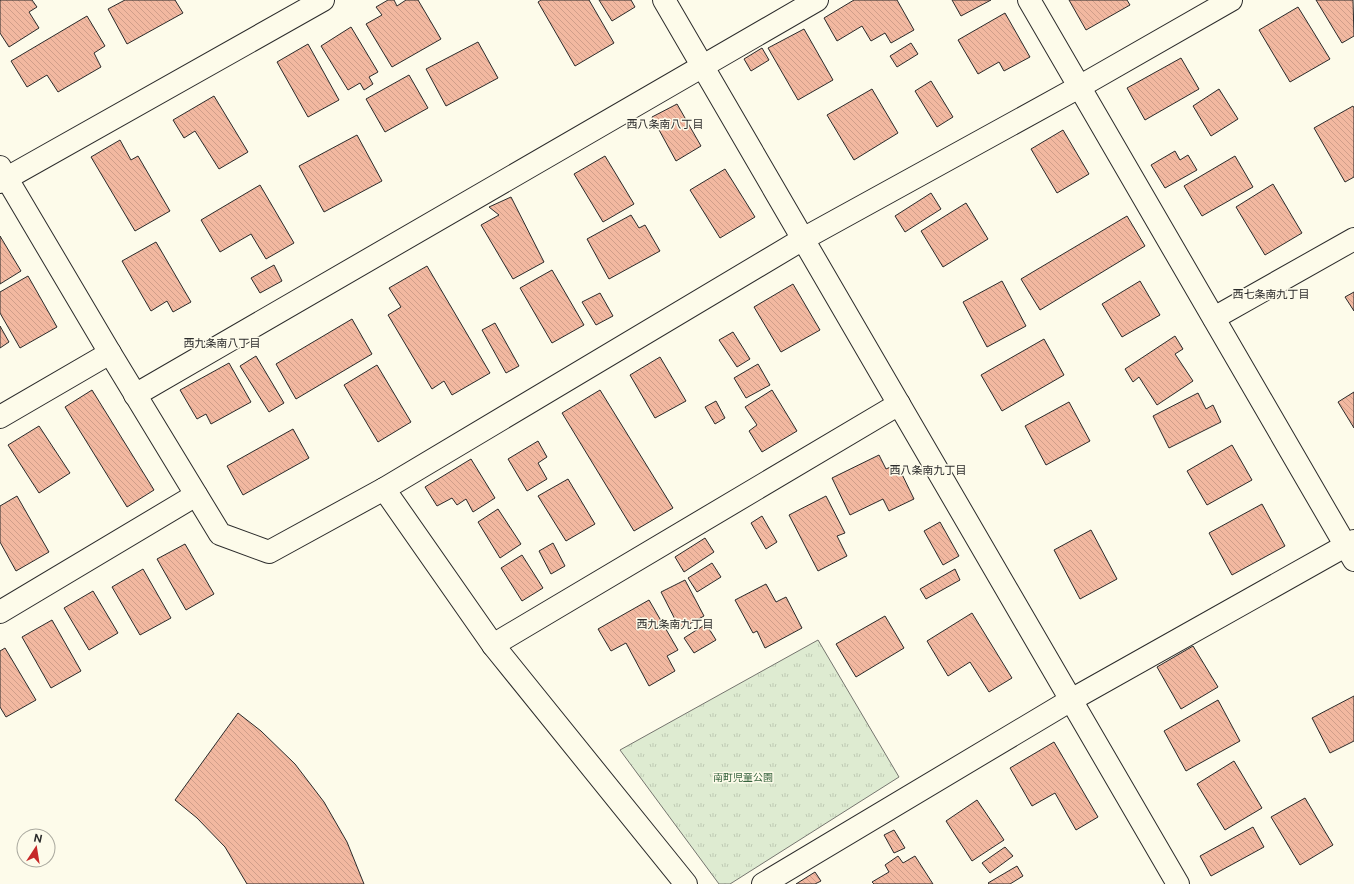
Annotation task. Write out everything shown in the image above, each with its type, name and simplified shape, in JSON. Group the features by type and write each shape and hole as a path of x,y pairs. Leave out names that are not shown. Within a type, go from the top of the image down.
{"street":[{"path":"323,0 2,176 220,534 269,552 384,489 802,238 1079,87 1230,0"},
{"path":"664,0 1178,884"},
{"path":"135,395 817,0"},
{"path":"763,884 1071,700 1351,549 1214,318 1029,0"},
{"path":"1214,318 1354,239"},
{"path":"0,417 110,353"},
{"path":"493,645 899,404"},
{"path":"384,489 493,645 686,884"},
{"path":"0,612 196,495"}],"green space":[{"name":"南町児童公園","path":"818,640 899,777 730,884 719,884 620,750"}],"building":[{"path":"0,0 32,0 37,7 29,12 39,28 9,47 0,33"},
{"path":"125,0 175,0 183,13 127,44 108,9"},
{"path":"388,0 394,0 397,6 406,0 418,0 441,39 392,67 366,24 382,15 376,7"},
{"path":"541,0 589,0 614,43 575,66 538,2"},
{"path":"599,0 631,0 635,7 612,21"},
{"path":"854,0 897,0 914,30 891,43 885,33 871,41 862,26 837,41 824,18"},
{"path":"952,0 991,0 961,16"},
{"path":"1069,0 1127,0 1130,5 1086,30"},
{"path":"1316,0 1353,0 1354,36 1342,43"},
{"path":"1298,7 1330,59 1290,82 1259,30"},
{"path":"1005,13 1030,57 1004,71 999,62 978,74 958,40"},
{"path":"87,16 105,46 94,53 101,67 58,92 47,75 27,87 11,61"},
{"path":"351,27 378,72 369,77 373,84 364,90 360,83 348,90 321,46"},
{"path":"804,29 833,80 798,100 768,48"},
{"path":"478,42 498,78 446,106 426,69"},
{"path":"911,43 918,54 897,67 890,56"},
{"path":"308,44 339,100 308,117 277,62"},
{"path":"762,48 769,60 751,71 744,59"},
{"path":"1181,58 1199,89 1145,120 1127,88"},
{"path":"409,75 428,108 385,132 366,99"},
{"path":"931,81 953,117 937,127 915,91"},
{"path":"872,89 898,133 854,160 827,115"},
{"path":"1219,89 1238,119 1211,136 1193,106"},
{"path":"214,96 248,152 219,169 195,131 184,138 173,120"},
{"path":"677,104 701,146 676,161 652,117"},
{"path":"1353,106 1354,177 1345,182 1314,128"},
{"path":"1063,130 1089,174 1057,193 1031,149"},
{"path":"357,135 382,181 324,212 299,166"},
{"path":"120,140 131,160 138,156 170,211 135,231 91,157"},
{"path":"1175,151 1180,160 1188,155 1197,170 1165,188 1151,165"},
{"path":"605,156 634,204 603,222 574,174"},
{"path":"1235,156 1253,187 1202,216 1184,186"},
{"path":"725,169 755,217 720,238 690,190"},
{"path":"1273,184 1302,233 1265,255 1236,207"},
{"path":"260,185 294,243 266,259 251,234 220,252 201,220"},
{"path":"931,193 941,209 905,232 895,216"},
{"path":"511,197 544,262 513,279 481,225 499,215 489,207"},
{"path":"966,203 988,239 943,267 921,231"},
{"path":"631,215 639,228 645,225 660,251 609,279 587,239"},
{"path":"1127,216 1145,246 1040,310 1021,279"},
{"path":"0,236 21,271 0,284"},
{"path":"156,242 191,302 173,312 167,301 151,311 122,261"},
{"path":"274,265 282,281 260,293 251,278"},
{"path":"427,266 490,373 452,395 444,381 432,389 388,315 401,307 389,288"},
{"path":"552,270 584,325 552,343 520,288"},
{"path":"28,276 57,327 20,348 0,313 0,292"},
{"path":"1002,281 1026,326 987,347 963,302"},
{"path":"1140,281 1160,315 1122,337 1102,304"},
{"path":"793,284 820,330 781,352 754,307"},
{"path":"1354,292 1354,311 1345,297"},
{"path":"600,293 613,316 596,325 582,302"},
{"path":"352,319 372,354 296,399 276,364"},
{"path":"495,323 519,366 506,373 482,330"},
{"path":"0,326 9,342 0,348"},
{"path":"733,332 750,359 737,367 719,340"},
{"path":"1175,336 1183,349 1175,354 1193,381 1157,405 1139,377 1133,382 1125,369"},
{"path":"1044,339 1064,375 1002,411 981,375"},
{"path":"256,356 284,403 269,412 240,366"},
{"path":"660,357 686,401 655,418 630,375"},
{"path":"229,363 251,402 211,424 206,414 197,419 180,390"},
{"path":"758,364 770,385 746,398 734,378"},
{"path":"377,365 411,422 378,442 344,385"},
{"path":"92,390 154,490 127,507 65,407"},
{"path":"600,390 673,508 634,531 562,413"},
{"path":"772,390 797,431 762,452 749,431 757,425 745,407"},
{"path":"1354,392 1354,428 1338,402"},
{"path":"1198,393 1206,409 1213,405 1221,422 1169,448 1153,416"},
{"path":"716,401 725,418 715,424 705,407"},
{"path":"1069,402 1090,441 1046,465 1025,426"},
{"path":"39,426 70,473 39,493 8,445"},
{"path":"293,429 309,458 243,495 227,466"},
{"path":"538,441 547,457 538,463 547,479 527,491 508,459"},
{"path":"1232,445 1252,480 1207,505 1187,471"},
{"path":"879,455 886,469 897,464 914,499 889,511 883,499 850,515 832,478"},
{"path":"471,459 495,498 473,512 466,499 457,505 452,498 437,506 425,487"},
{"path":"568,479 595,524 566,541 538,496"},
{"path":"17,496 49,552 16,571 0,542 0,506"},
{"path":"826,496 845,533 837,536 847,556 818,571 789,515"},
{"path":"1262,504 1285,546 1232,575 1209,533"},
{"path":"498,509 521,544 500,558 478,522"},
{"path":"762,516 777,542 766,549 751,523"},
{"path":"940,522 959,556 943,565 924,531"},
{"path":"1091,530 1117,579 1080,599 1054,550"},
{"path":"705,538 714,552 684,572 675,557"},
{"path":"553,543 565,566 551,574 539,551"},
{"path":"185,544 214,594 186,610 157,559"},
{"path":"522,555 543,588 522,601 501,568"},
{"path":"712,563 721,577 697,592 688,578"},
{"path":"143,569 171,618 140,635 112,587"},
{"path":"955,569 960,580 926,599 920,589"},
{"path":"685,580 704,616 680,629 661,592"},
{"path":"766,584 776,602 786,597 802,628 765,648 757,631 753,633 735,600"},
{"path":"93,591 118,633 89,650 64,608"},
{"path":"649,600 678,650 667,656 675,671 649,686 626,643 611,651 598,629"},
{"path":"972,613 1012,678 989,692 970,662 948,676 927,641"},
{"path":"885,616 904,648 856,677 836,644"},
{"path":"52,620 81,671 51,688 22,637"},
{"path":"706,624 716,640 694,653 684,638"},
{"path":"1193,646 1218,687 1181,709 1157,667"},
{"path":"5,648 36,700 6,717 0,707 0,651"},
{"path":"1354,696 1354,741 1330,753 1312,718"},
{"path":"1218,700 1240,741 1186,771 1164,731"},
{"path":"238,713 261,731 295,764 324,802 347,842 364,884 247,884 225,847 197,818 175,800"},
{"path":"1054,742 1098,817 1076,830 1055,793 1032,806 1010,768"},
{"path":"1234,761 1262,808 1225,830 1197,784"},
{"path":"1305,798 1333,845 1300,865 1271,817"},
{"path":"977,800 1004,840 972,861 946,821"},
{"path":"1253,827 1264,847 1211,876 1200,856"},
{"path":"894,830 905,848 894,853 884,835"},
{"path":"1005,847 1013,856 990,873 982,863"},
{"path":"898,856 903,863 915,856 933,884 874,884 872,882 889,872 885,865"},
{"path":"1017,866 1023,876 1010,884 988,883"},
{"path":"815,872 821,881 815,884 796,884"}],"district":[{"name":"西八条南八丁目","path":"665,124"},
{"name":"西七条南九丁目","path":"1271,294"},
{"name":"西九条南八丁目","path":"222,343"},
{"name":"西八条南九丁目","path":"928,470"},
{"name":"西九条南九丁目","path":"675,624"}]}
